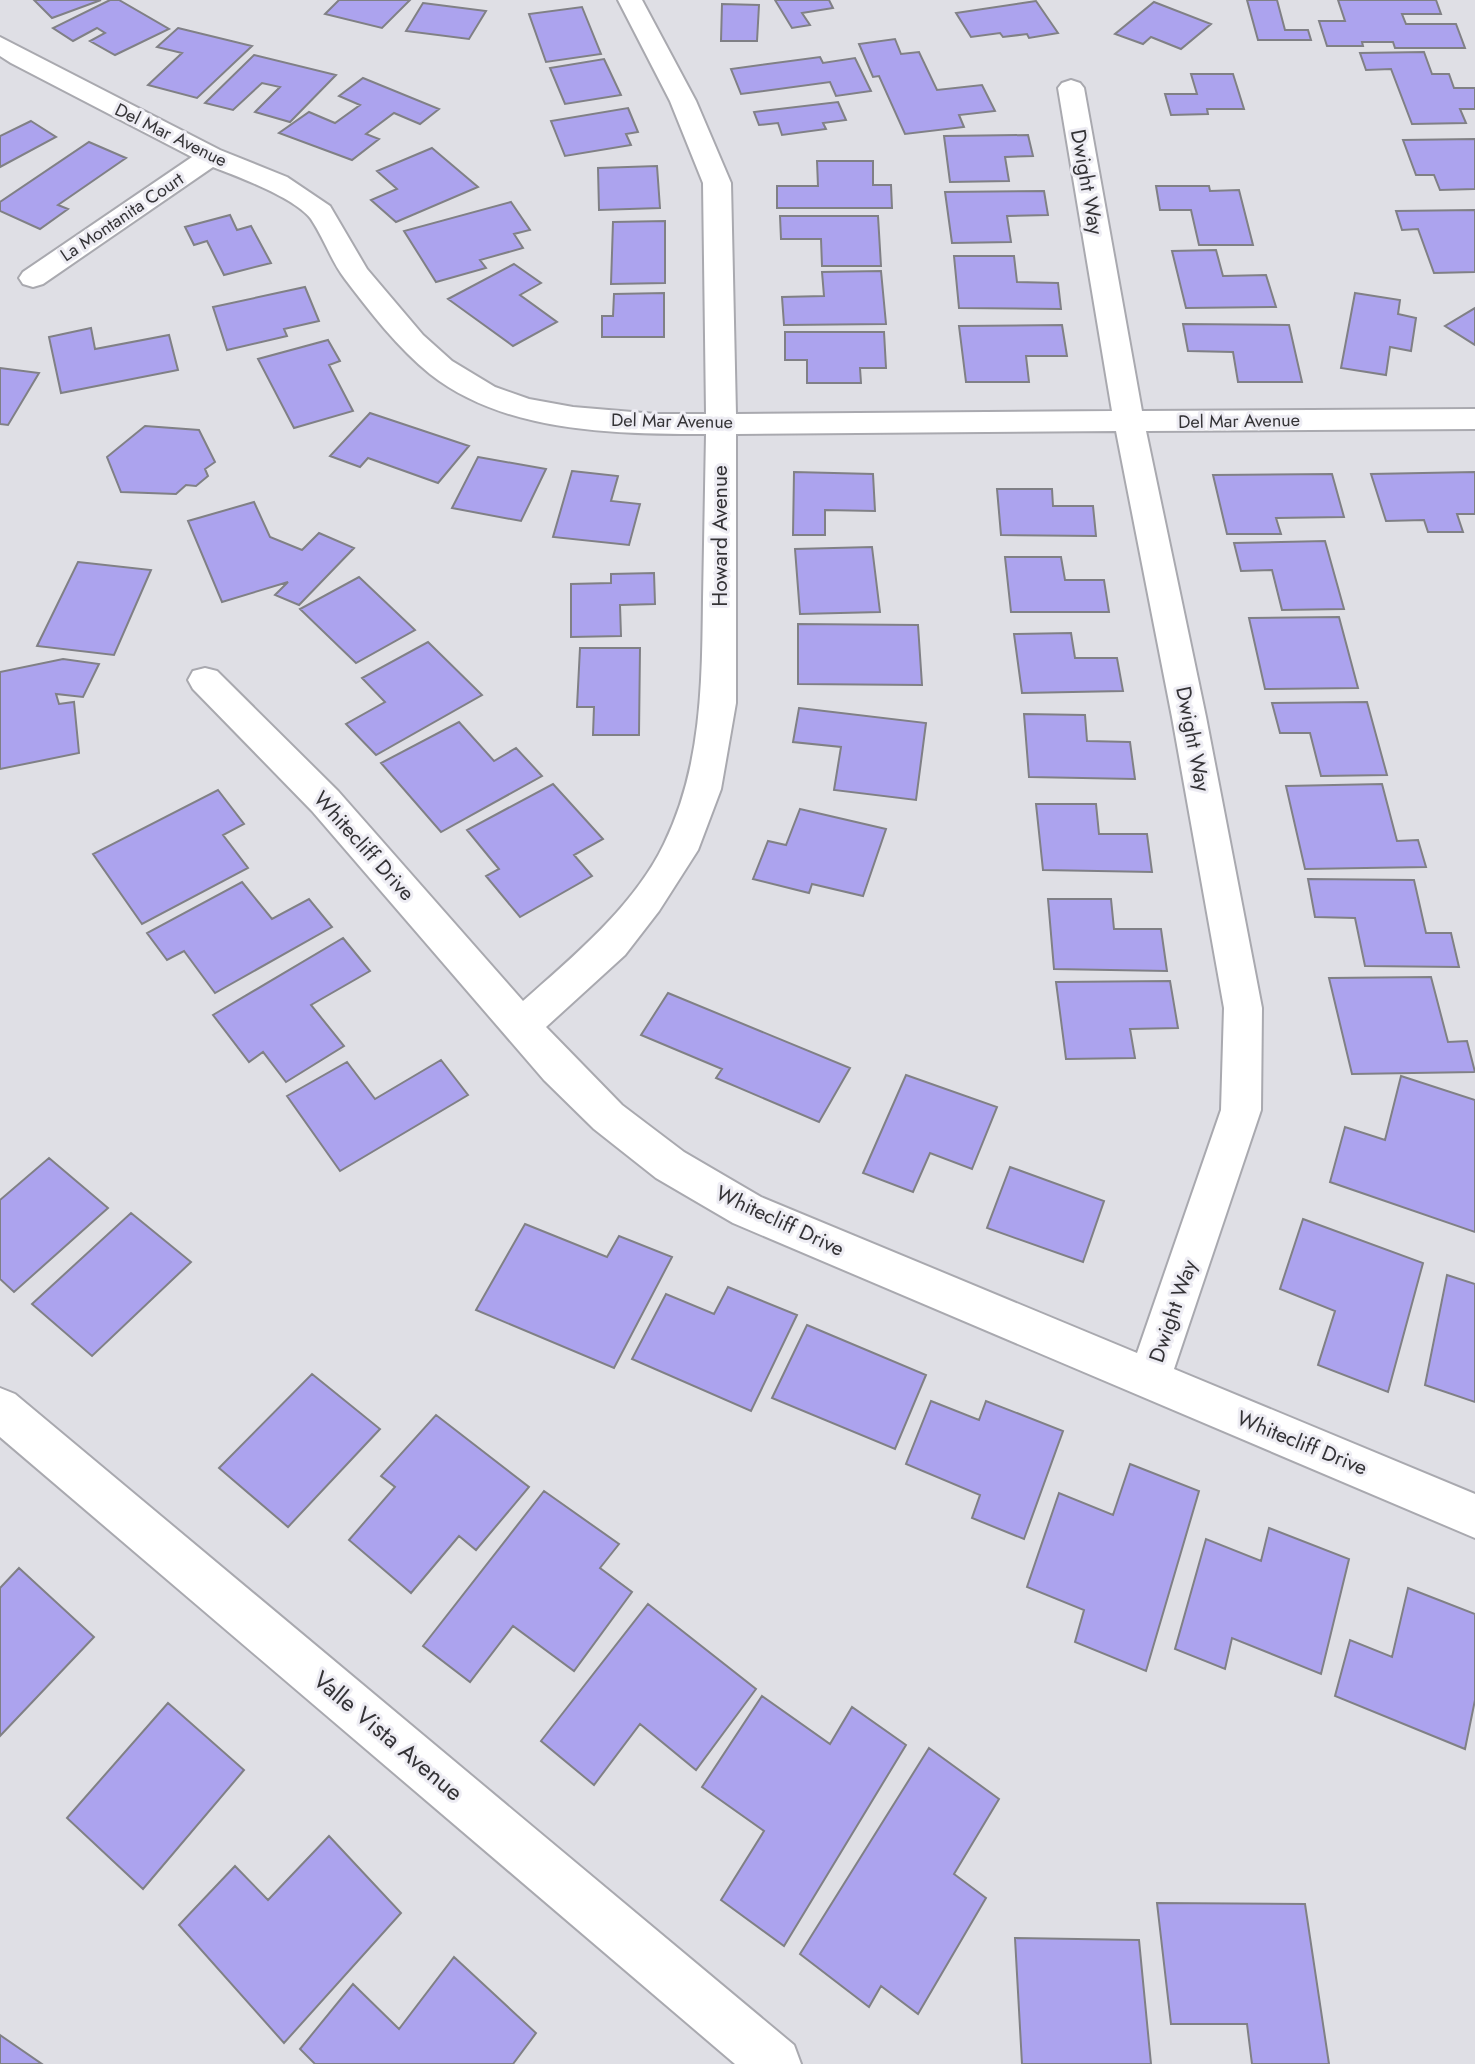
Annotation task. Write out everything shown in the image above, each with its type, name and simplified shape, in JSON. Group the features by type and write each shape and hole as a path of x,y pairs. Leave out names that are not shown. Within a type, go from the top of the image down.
{"street":[{"name":"Howard Avenue","path":"523,1025 612,944 646,901 680,850 703,789 719,703 717,183 683,100 630,0"},
{"name":"Del Mar Avenue","path":"0,45 20,58 211,156 277,183 320,212 355,273 413,342 442,368 484,394 524,408 573,417 656,424 1475,419"},
{"name":"Dwight Way","path":"1070,88 1129,422 1189,717 1243,1008 1241,1110 1149,1380"},
{"name":"La Montanita Court","path":"33,278 211,156"},
{"name":"Whitecliff Drive","path":"205,680 325,801 558,1068 608,1116 670,1165 747,1210 1475,1516"},
{"name":"Valle Vista Avenue","path":"0,1409 775,2064"}],"building":[{"path":"34,0 101,0 52,18"},
{"path":"110,0 119,0 169,29 115,55 90,41 105,33 97,28 73,41 53,28"},
{"path":"339,0 410,0 382,28 325,14"},
{"path":"775,0 829,0 833,8 802,13 810,25 792,28"},
{"path":"1247,0 1277,0 1285,30 1308,30 1311,40 1258,40"},
{"path":"1338,0 1436,0 1441,14 1402,14 1406,24 1456,24 1465,48 1395,48 1393,42 1362,42 1363,46 1327,46 1319,21 1345,21"},
{"path":"1036,1 1058,33 1029,38 1027,34 1003,37 1000,33 971,37 956,13"},
{"path":"1154,2 1211,24 1181,49 1151,37 1143,44 1115,34"},
{"path":"423,3 486,11 469,39 406,31"},
{"path":"722,4 759,5 757,41 721,41"},
{"path":"582,7 601,54 546,62 529,14"},
{"path":"178,28 252,46 197,98 148,85 182,53 157,47"},
{"path":"895,39 901,54 919,52 937,90 982,85 995,111 959,115 964,127 905,134 879,76 873,77 859,44"},
{"path":"1424,52 1432,74 1449,74 1454,88 1475,88 1475,109 1460,109 1466,123 1412,124 1391,69 1366,70 1360,53"},
{"path":"254,55 336,75 290,122 255,112 280,87 262,83 233,110 205,103"},
{"path":"820,57 823,63 855,58 871,91 836,96 830,82 741,94 731,69"},
{"path":"604,59 621,95 565,104 550,68"},
{"path":"1191,74 1233,74 1244,109 1207,109 1208,114 1171,115 1165,94 1197,94"},
{"path":"363,78 439,109 420,124 394,113 366,134 379,139 352,160 279,133 309,112 335,123 360,105 339,96"},
{"path":"838,102 846,120 823,123 826,129 782,135 778,123 759,125 754,112"},
{"path":"628,108 638,132 626,134 631,145 565,156 551,121"},
{"path":"31,121 56,137 0,167 0,136"},
{"path":"1028,135 1033,156 1005,157 1009,181 950,182 944,136"},
{"path":"1475,139 1475,189 1440,190 1434,175 1416,175 1403,140"},
{"path":"89,142 126,158 58,205 68,209 40,229 0,211 0,202"},
{"path":"432,148 478,187 396,222 371,200 397,189 377,171"},
{"path":"817,161 873,161 873,185 891,185 892,208 777,208 777,186 818,186"},
{"path":"657,166 660,208 599,210 598,168"},
{"path":"1156,186 1209,186 1210,191 1239,190 1253,245 1199,245 1191,210 1160,210"},
{"path":"1044,191 1048,215 1007,216 1011,242 952,243 945,192"},
{"path":"511,202 530,230 514,234 523,248 480,260 486,268 436,282 404,231"},
{"path":"1475,210 1475,272 1434,273 1418,229 1402,230 1396,211"},
{"path":"230,215 237,230 251,226 271,263 224,275 207,241 194,245 185,227"},
{"path":"780,216 878,216 881,266 822,266 821,239 781,239"},
{"path":"665,221 665,283 611,284 613,222"},
{"path":"1216,250 1223,276 1266,275 1276,307 1186,308 1172,251"},
{"path":"954,256 1014,256 1017,282 1058,283 1061,309 959,308"},
{"path":"514,264 541,283 520,295 557,322 513,346 448,299"},
{"path":"881,271 886,324 784,325 782,297 824,296 822,272"},
{"path":"305,287 319,321 284,329 287,336 227,350 213,307"},
{"path":"664,293 664,337 602,337 602,316 613,316 614,294"},
{"path":"1355,293 1400,300 1398,314 1416,318 1411,351 1390,347 1386,375 1341,368"},
{"path":"1475,308 1475,345 1445,326"},
{"path":"1183,324 1289,325 1302,382 1238,382 1233,352 1188,351"},
{"path":"1062,325 1067,356 1026,356 1029,382 966,382 959,326"},
{"path":"91,328 95,349 169,335 178,370 61,393 49,337"},
{"path":"785,332 884,332 886,368 860,368 861,383 807,383 807,360 785,360"},
{"path":"328,340 340,361 329,365 353,411 294,428 258,359"},
{"path":"0,368 39,373 8,425 0,424"},
{"path":"370,413 469,446 438,483 368,458 360,467 330,456"},
{"path":"145,426 199,430 215,462 205,469 208,476 196,486 186,485 176,494 121,492 107,457"},
{"path":"478,457 546,469 521,521 452,508"},
{"path":"572,471 618,476 611,501 640,504 629,545 553,537"},
{"path":"794,472 873,474 875,511 825,510 825,535 793,535"},
{"path":"1475,472 1475,514 1457,514 1463,532 1428,532 1424,520 1386,521 1371,474"},
{"path":"1332,474 1344,517 1276,518 1281,534 1227,534 1213,475"},
{"path":"997,489 1052,489 1053,506 1093,506 1096,536 1001,535"},
{"path":"254,502 270,537 302,550 319,533 354,548 299,605 275,595 288,582 222,602 188,521"},
{"path":"1325,541 1344,609 1282,610 1272,570 1241,571 1234,543"},
{"path":"872,547 880,612 800,614 795,549"},
{"path":"1005,557 1061,557 1065,580 1104,580 1109,612 1011,612"},
{"path":"78,562 151,570 114,655 37,646"},
{"path":"654,573 655,604 620,605 621,636 571,637 571,584 611,583 611,574"},
{"path":"359,577 415,630 356,663 300,609"},
{"path":"1339,617 1358,688 1265,689 1249,618"},
{"path":"798,624 918,625 922,685 798,684"},
{"path":"1071,633 1075,658 1117,658 1123,691 1022,693 1014,634"},
{"path":"428,642 482,695 376,755 346,724 385,702 362,678"},
{"path":"580,648 640,648 639,735 593,735 594,707 577,707"},
{"path":"63,659 99,664 83,697 56,694 59,704 74,702 79,753 0,769 0,672"},
{"path":"1367,702 1387,775 1321,776 1310,733 1280,733 1272,703"},
{"path":"799,708 926,723 916,800 834,790 841,747 793,742"},
{"path":"1024,714 1085,715 1087,741 1130,742 1135,779 1029,777"},
{"path":"459,722 494,761 516,748 542,776 441,832 381,763"},
{"path":"553,784 603,839 574,855 592,876 520,917 486,876 499,869 467,830"},
{"path":"1382,784 1397,841 1418,840 1426,867 1305,869 1286,786"},
{"path":"218,790 244,824 223,835 248,868 142,924 93,854"},
{"path":"1036,804 1096,804 1099,834 1147,834 1152,872 1043,870"},
{"path":"800,809 886,829 863,896 812,884 809,893 753,879 768,841 786,845"},
{"path":"1308,879 1414,880 1426,933 1451,933 1459,967 1365,966 1355,918 1315,917"},
{"path":"242,882 272,919 309,899 332,927 215,993 184,951 167,960 147,933"},
{"path":"1048,899 1111,899 1114,929 1161,929 1167,971 1054,969"},
{"path":"343,938 370,971 311,1005 344,1046 286,1082 263,1052 249,1062 213,1015"},
{"path":"1431,977 1448,1042 1467,1041 1475,1072 1352,1074 1329,978"},
{"path":"1170,981 1178,1028 1130,1029 1135,1058 1066,1059 1056,982"},
{"path":"668,993 850,1068 819,1122 716,1078 722,1069 641,1035"},
{"path":"441,1060 468,1095 340,1171 287,1096 347,1062 375,1099"},
{"path":"906,1075 997,1107 972,1169 930,1153 913,1192 863,1173"},
{"path":"1401,1076 1475,1100 1475,1232 1330,1182 1345,1127 1385,1140"},
{"path":"49,1158 108,1208 14,1292 0,1279 0,1200"},
{"path":"1010,1167 1104,1201 1083,1262 987,1228"},
{"path":"131,1213 191,1262 92,1356 32,1304"},
{"path":"1303,1219 1423,1263 1388,1392 1318,1365 1335,1311 1280,1289"},
{"path":"525,1224 607,1257 619,1236 672,1257 614,1368 476,1310"},
{"path":"1447,1275 1475,1284 1475,1402 1425,1385"},
{"path":"728,1287 797,1315 751,1411 632,1359 666,1294 714,1314"},
{"path":"807,1325 926,1375 895,1449 772,1398"},
{"path":"312,1374 380,1429 288,1527 219,1468"},
{"path":"931,1401 979,1420 986,1401 1063,1431 1024,1539 972,1518 980,1495 906,1464"},
{"path":"436,1415 529,1487 476,1550 459,1536 411,1593 349,1540 395,1487 381,1476"},
{"path":"1130,1464 1199,1491 1146,1671 1075,1642 1084,1610 1027,1587 1059,1493 1113,1515"},
{"path":"544,1491 619,1544 600,1568 632,1592 574,1671 513,1626 470,1682 423,1646"},
{"path":"1269,1528 1349,1559 1321,1674 1232,1638 1225,1669 1175,1649 1206,1539 1261,1561"},
{"path":"19,1568 94,1637 0,1736 0,1588"},
{"path":"1408,1588 1475,1614 1475,1700 1465,1749 1335,1696 1350,1640 1392,1657"},
{"path":"648,1604 756,1689 696,1770 640,1724 594,1785 541,1741"},
{"path":"762,1696 830,1744 852,1707 906,1745 784,1946 721,1900 764,1831 702,1787"},
{"path":"168,1703 244,1770 143,1889 67,1818"},
{"path":"929,1748 999,1799 954,1874 986,1898 918,2014 881,1986 869,2007 800,1954"},
{"path":"329,1836 401,1913 284,2043 179,1925 235,1866 268,1900"},
{"path":"1157,1903 1305,1904 1329,2064 1252,2064 1247,2024 1171,2024"},
{"path":"1015,1938 1139,1940 1151,2064 1022,2064"},
{"path":"454,1957 536,2033 513,2064 315,2064 300,2049 353,1984 399,2029"},
{"path":"0,2035 42,2064 0,2064"}]}
